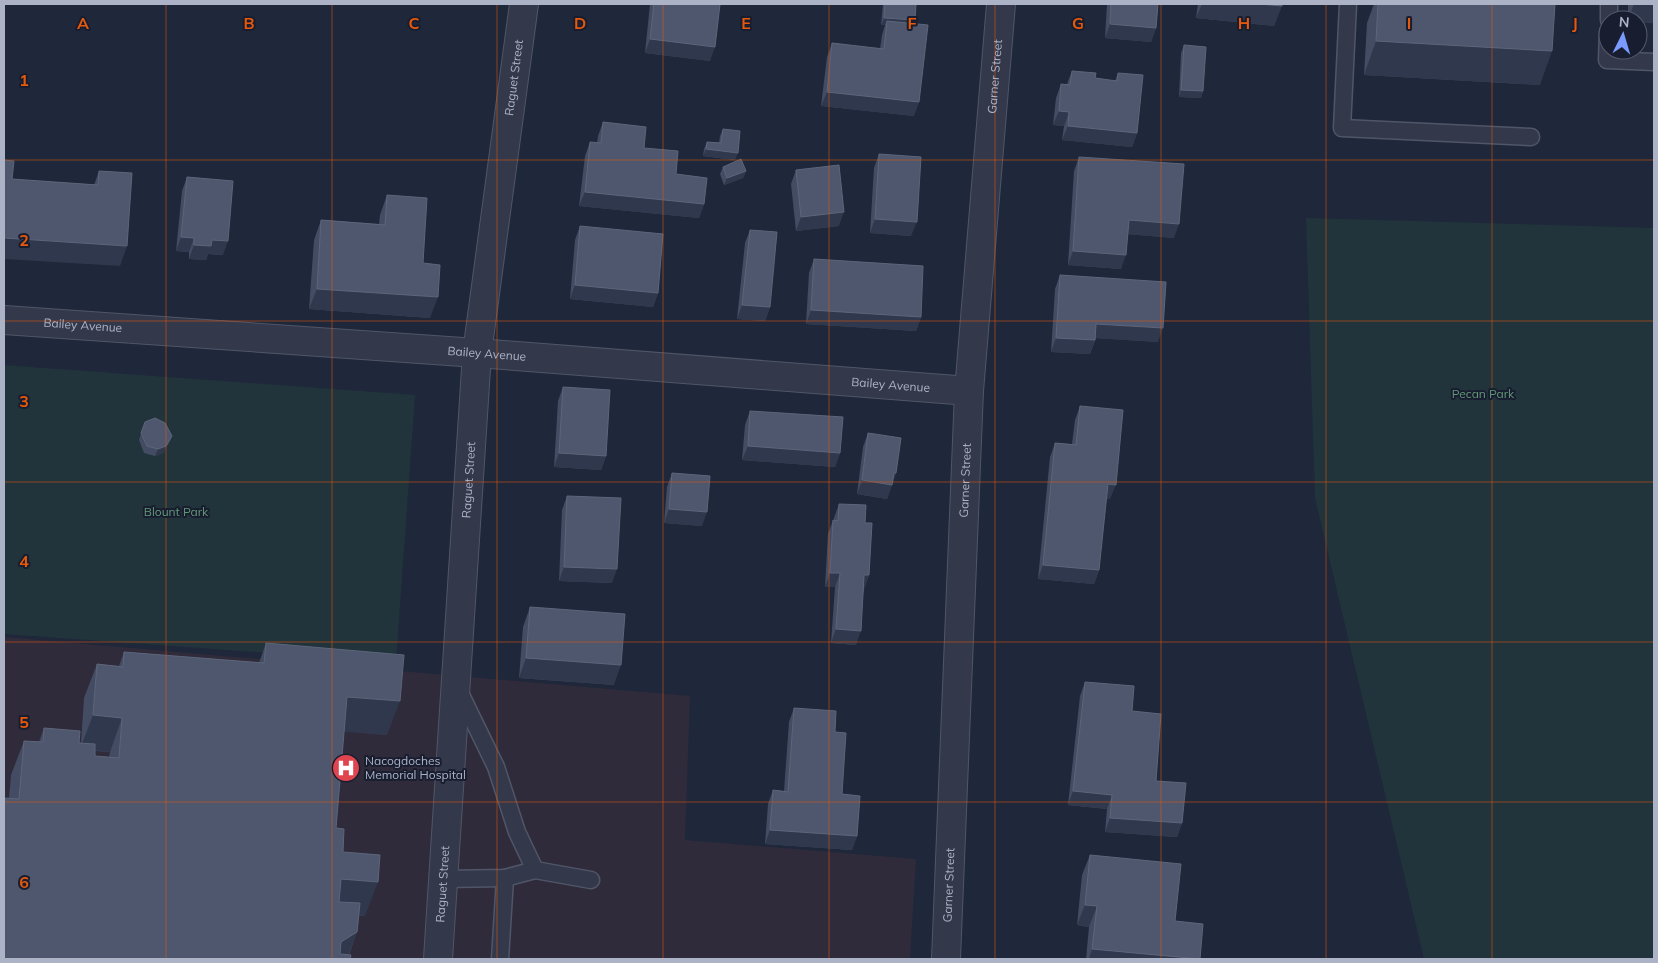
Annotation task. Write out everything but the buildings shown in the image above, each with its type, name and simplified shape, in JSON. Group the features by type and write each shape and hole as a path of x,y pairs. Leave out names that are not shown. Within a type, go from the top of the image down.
{"street":[{"name":"Raguet Street","path":"438,959 477,353 524,4"},
{"name":"Garner Street","path":"946,959 969,391 1001,4"},
{"name":"Bailey Avenue","path":"4,320 477,353 969,391"}],"lane":[{"path":"1348,4 1342,128 1531,137"},
{"path":"1607,60 1654,62"},
{"path":"456,686 496,767 517,832 535,870"},
{"path":"443,879 506,878 535,870 591,880"},
{"path":"500,959 506,878"}],"shaded area":[{"name":"Nacogdoches Memorial Hospital","path":"4,637 690,696 685,840 916,859 910,959 4,959"}],"green space":[{"name":"Pecan Park","path":"1306,218 1654,228 1654,959 1424,959 1315,498"},
{"name":"Blount Park","path":"4,365 415,395 396,662 4,634"}],"place":[{"name":"Nacogdoches Memorial Hospital","path":"346,768"}]}
